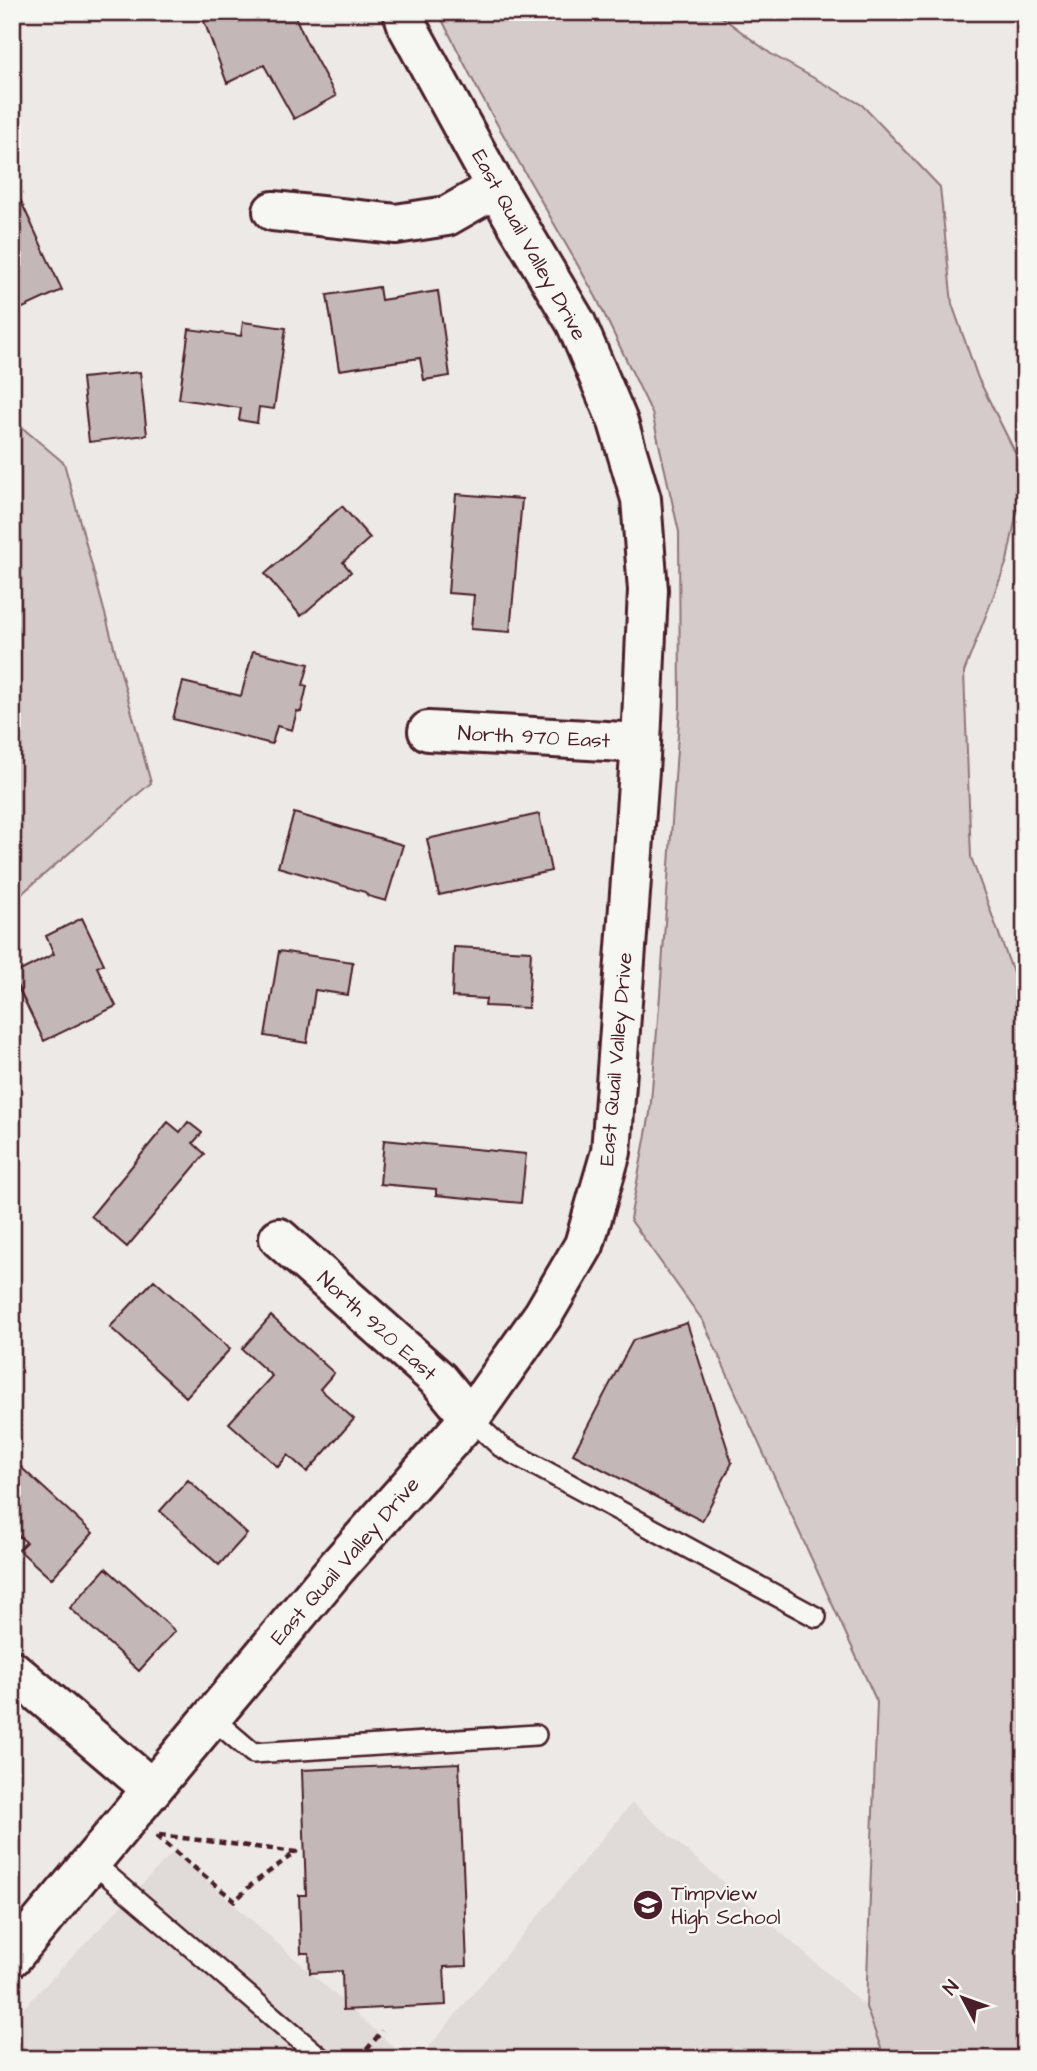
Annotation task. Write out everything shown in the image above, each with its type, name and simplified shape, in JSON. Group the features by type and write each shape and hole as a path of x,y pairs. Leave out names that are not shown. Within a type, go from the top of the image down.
{"street":[{"name":"East Quail Valley Drive","path":"12,1958 337,1567 470,1418 543,1315 584,1245 611,1152 641,743 648,590 641,499 618,422 576,323 496,188 408,27 403,12"},
{"path":"273,211 396,224 447,216 496,188"},
{"name":"North 970 East","path":"428,731 641,743"},
{"name":"North 920 East","path":"279,1238 439,1380 470,1418"},
{"path":"12,1670 152,1789"}],"lane":[{"path":"470,1418 502,1447 816,1617"},
{"path":"212,1718 253,1753 536,1735"},
{"path":"91,1861 322,2059"}],"path":[{"path":"153,1835 296,1852 251,1885 235,1901 153,1835"},
{"path":"359,2059 382,2031"}],"shaded area":[{"path":"438,12 715,12 771,54 862,105 940,187 952,304 978,378 1025,472 1007,561 964,672 971,857 1025,1006 1025,2059 885,2059 866,2007 877,1702 703,1321 630,1219 650,1113 660,995 680,706 679,532 652,413 596,297 480,94"},
{"path":"12,419 64,463 151,783 12,902"},
{"name":"Timpview High School","path":"632,1803 866,2007 884,2059 419,2059"},
{"path":"174,1851 407,2059 12,2059 12,2020"}],"building":[{"path":"218,12 293,12 336,96 294,119 264,65 227,83 203,18"},
{"path":"12,182 62,290 12,313"},
{"path":"379,287 381,300 438,291 450,376 424,380 420,358 339,370 327,295"},
{"path":"243,322 286,328 274,409 259,407 257,423 239,420 241,408 179,399 189,329 241,336"},
{"path":"140,372 147,435 89,442 82,378"},
{"path":"456,494 522,499 510,632 471,629 474,595 448,593"},
{"path":"342,506 370,538 343,562 351,572 301,616 265,574"},
{"path":"253,651 309,664 303,685 307,686 301,712 297,711 292,730 277,726 272,744 173,719 183,682 241,696"},
{"path":"294,813 403,845 386,901 368,896 365,892 278,867"},
{"path":"539,814 551,871 439,895 427,839"},
{"path":"82,918 104,964 97,967 116,1006 44,1041 12,975 54,954 46,936"},
{"path":"454,947 531,951 528,1008 485,1006 486,999 452,997"},
{"path":"279,951 353,962 348,995 315,990 307,1043 265,1036"},
{"path":"168,1122 180,1132 188,1122 202,1133 193,1143 205,1154 127,1247 91,1216"},
{"path":"384,1140 526,1154 521,1203 436,1195 436,1189 380,1184"},
{"path":"154,1280 230,1349 186,1397 110,1327"},
{"path":"271,1316 334,1373 320,1389 354,1419 307,1472 288,1455 278,1467 229,1423 272,1376 242,1349"},
{"path":"687,1323 732,1463 702,1521 573,1454 633,1340"},
{"path":"12,1459 93,1533 51,1579 19,1550 26,1542 12,1530"},
{"path":"188,1480 247,1534 219,1565 160,1511"},
{"path":"106,1568 175,1631 139,1671 70,1608"},
{"path":"459,1763 467,1966 444,1967 446,2005 343,2010 342,1971 310,1973 309,1953 301,1953 299,1895 306,1895 302,1770"}],"place":[{"name":"Timpview High School","path":"648,1905"}]}
